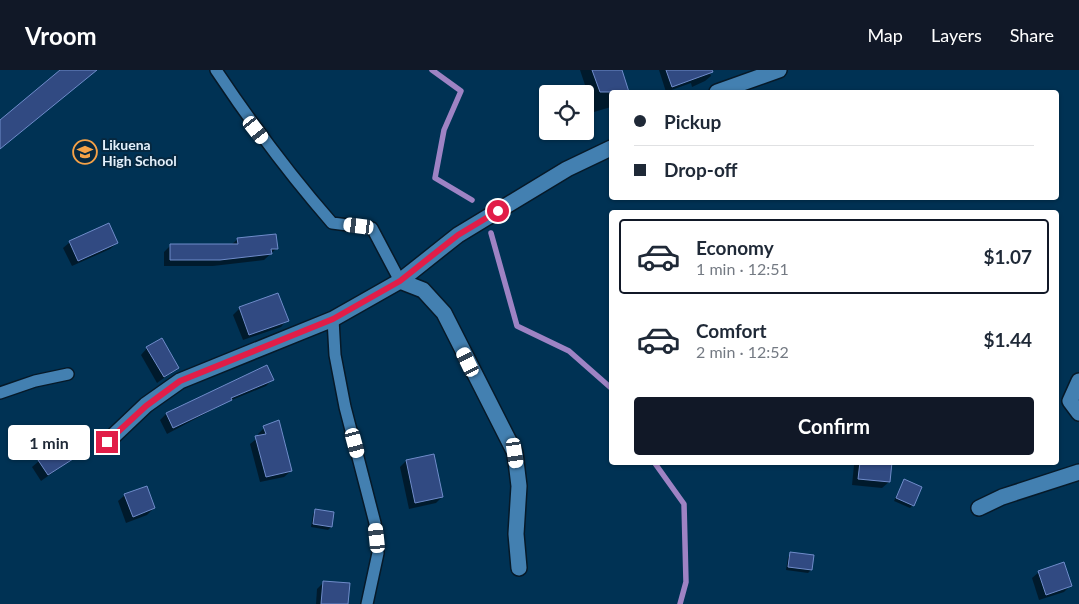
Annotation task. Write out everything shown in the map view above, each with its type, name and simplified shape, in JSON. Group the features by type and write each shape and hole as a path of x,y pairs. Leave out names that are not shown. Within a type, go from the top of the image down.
{"street":[{"path":"723,90 779,70"},
{"path":"107,442 146,406 180,381 333,319 400,281 458,235 567,168 609,149"},
{"path":"400,281 424,290 444,314 515,453 519,486 516,534 519,568"},
{"path":"1079,381 1070,401 1079,413"},
{"path":"979,508 1002,496 1079,472"}],"lane":[{"path":"216,70 256,130 297,183 332,223 372,228 400,281"},
{"path":"333,319 335,355 345,407 375,523 378,553 367,604"},
{"path":"0,393 35,381 68,374"}],"building":[{"path":"60,70 97,70 0,149 0,120"},
{"path":"592,70 622,70 628,90 600,92"},
{"path":"666,70 712,70 713,72 672,87"},
{"path":"109,223 118,243 78,261 69,241"},
{"path":"276,234 278,249 271,249 272,254 220,260 170,260 170,244 238,244 237,238"},
{"path":"278,293 289,321 249,335 239,307"},
{"path":"162,338 179,368 164,377 146,347"},
{"path":"267,365 274,380 231,398 232,400 173,428 166,413"},
{"path":"279,420 292,471 266,477 255,436 266,434 263,426"},
{"path":"76,434 87,450 48,475 38,460"},
{"path":"434,454 443,497 415,503 406,460"},
{"path":"860,465 892,465 890,482 858,479"},
{"path":"904,479 922,487 914,506 896,498"},
{"path":"147,486 155,508 133,517 124,494"},
{"path":"315,509 334,512 332,527 313,524"},
{"path":"790,552 814,555 812,570 788,567"},
{"path":"1064,562 1072,586 1046,595 1038,571"},
{"path":"323,581 350,583 348,604 321,604"}],"waterway":[{"path":"432,70 461,91 444,130 435,178 472,200"},
{"path":"491,233 517,326 569,351 609,386"},
{"path":"656,465 684,504 686,582 680,604"}],"place":[{"name":"Likuena High School","path":"85,152"}],"route":[{"path":"107,442 146,406 180,381 333,319 400,281 458,235 498,211"}]}
